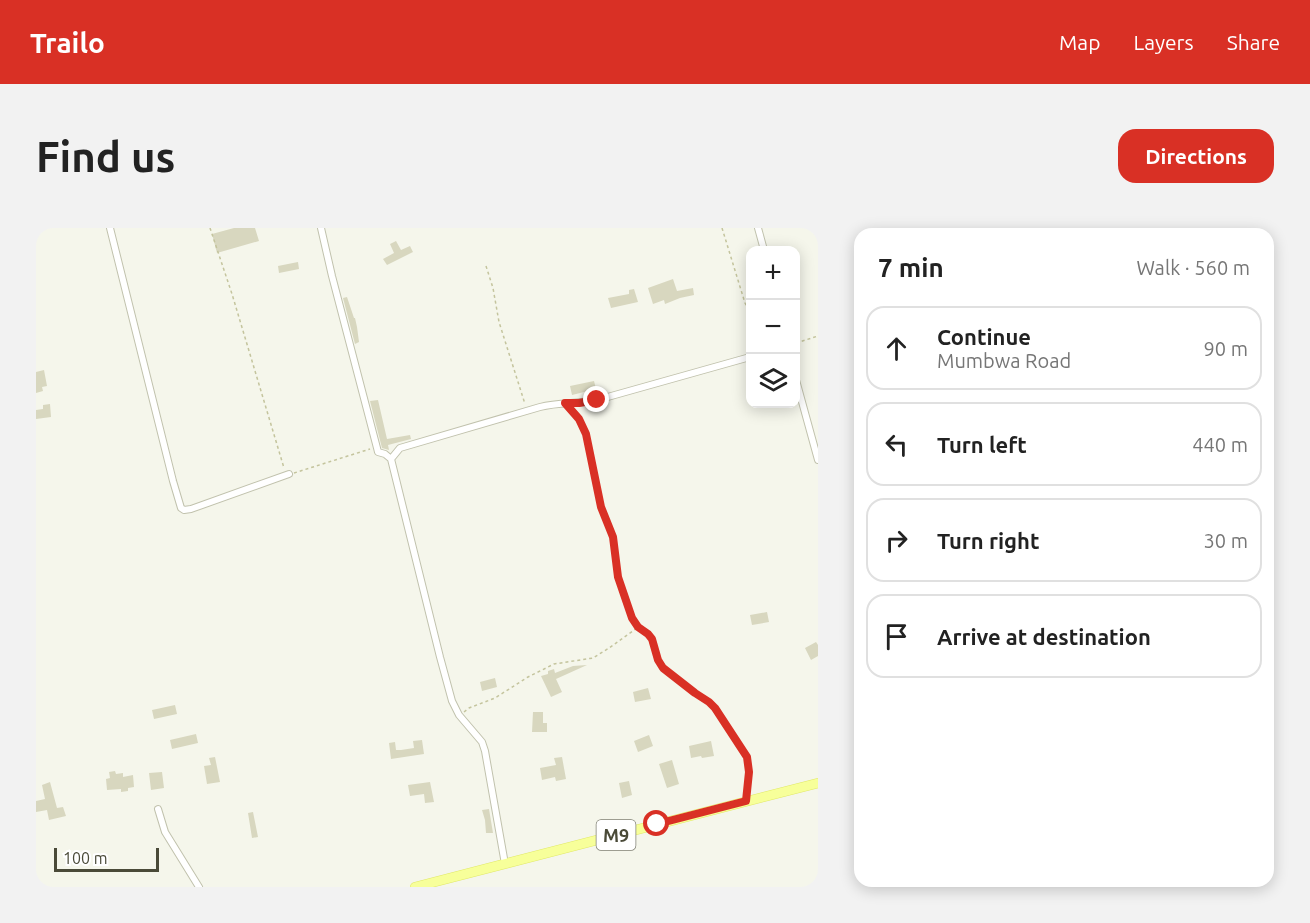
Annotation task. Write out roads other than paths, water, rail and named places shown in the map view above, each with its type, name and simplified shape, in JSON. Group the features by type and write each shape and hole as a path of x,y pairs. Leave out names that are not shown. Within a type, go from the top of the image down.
{"main road":[{"name":"M9","path":"415,887 818,783"}],"street":[{"path":"110,228 181,508 191,509 289,474"},
{"path":"321,228 378,452 391,459 452,701 459,715 482,742 485,751 504,864"},
{"path":"758,228 763,246"},
{"path":"391,459 400,448 528,411 550,405 597,400 746,358"},
{"path":"800,397 818,460"},
{"path":"158,809 165,832 199,887"}]}
